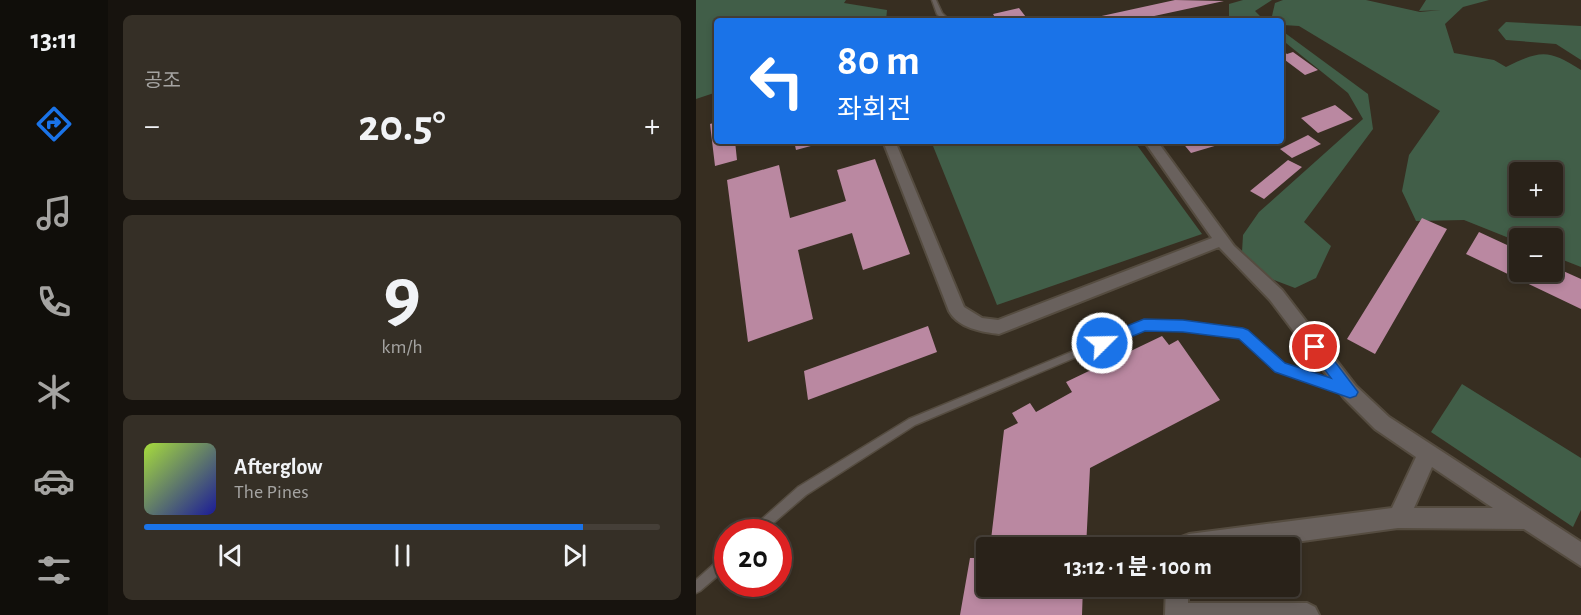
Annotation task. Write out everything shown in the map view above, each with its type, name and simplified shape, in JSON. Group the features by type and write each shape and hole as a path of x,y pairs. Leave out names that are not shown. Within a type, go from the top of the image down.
{"street":[{"path":"890,144 957,311 979,324 999,327 1222,240"},
{"path":"1152,144 1222,240 1276,295 1350,392 1382,423 1532,520 1581,555"},
{"path":"1398,518 1428,454"},
{"path":"1251,537 1398,518 1532,520"},
{"path":"1177,597 1177,615 1307,615"}],"lane":[{"path":"934,0 944,18"},
{"path":"771,519 802,491 912,422 1144,325 1183,326 1243,334 1280,368 1350,392"},
{"path":"696,587 714,571"}],"green space":[{"path":"696,0 846,0 844,3 887,10 886,18 714,18 714,93 696,99"},
{"path":"1243,0 1272,0 1255,11 1262,18 1230,18 1229,4"},
{"path":"1283,0 1366,0 1420,12 1441,10 1419,11 1426,0 1489,0 1463,7 1445,24 1454,53 1494,60 1506,67 1528,57 1552,55 1581,70 1581,267 1563,260 1563,228 1509,228 1509,238 1464,220 1416,221 1402,191 1409,155 1440,111 1299,26 1284,25 1284,18 1272,16 1275,3"},
{"path":"1506,22 1581,26 1581,60 1556,44 1506,40 1498,30"},
{"path":"1284,32 1368,94 1373,129 1304,222 1331,246 1316,278 1295,288 1269,278 1242,252 1243,235 1259,212 1363,119 1348,93 1284,41"},
{"path":"932,144 1136,144 1202,234 997,305"},
{"path":"1462,384 1581,458 1581,510 1573,527 1431,432"}],"building":[{"path":"1175,0 1224,1 1145,18 1097,17"},
{"path":"1019,8 1027,18 995,18 993,14"},
{"path":"1284,52 1287,54 1293,52 1318,70 1305,75 1284,59"},
{"path":"1335,105 1353,119 1318,133 1301,118"},
{"path":"714,123 714,144 735,144 737,160 715,166 710,124"},
{"path":"1308,135 1321,144 1292,158 1280,149"},
{"path":"795,144 818,144 796,150"},
{"path":"1184,144 1218,145 1191,153"},
{"path":"875,159 910,254 863,270 852,233 798,250 813,319 748,342 727,180 779,165 790,218 846,201 837,170"},
{"path":"1288,160 1302,167 1264,199 1250,191"},
{"path":"1422,218 1447,229 1375,354 1347,339"},
{"path":"1479,232 1509,246 1509,275 1466,254"},
{"path":"1563,271 1581,279 1581,309 1525,282 1563,282"},
{"path":"928,326 937,352 808,400 804,371"},
{"path":"1162,336 1169,345 1178,340 1220,400 1090,468 1087,537 991,537 1004,430 1018,423 1012,413 1030,403 1036,412 1072,392 1066,382"},
{"path":"970,558 976,558 976,597 1083,597 1082,615 960,615"}],"route":[{"path":"1102,343 1144,325 1183,326 1243,334 1280,368 1350,392 1315,347"}]}
